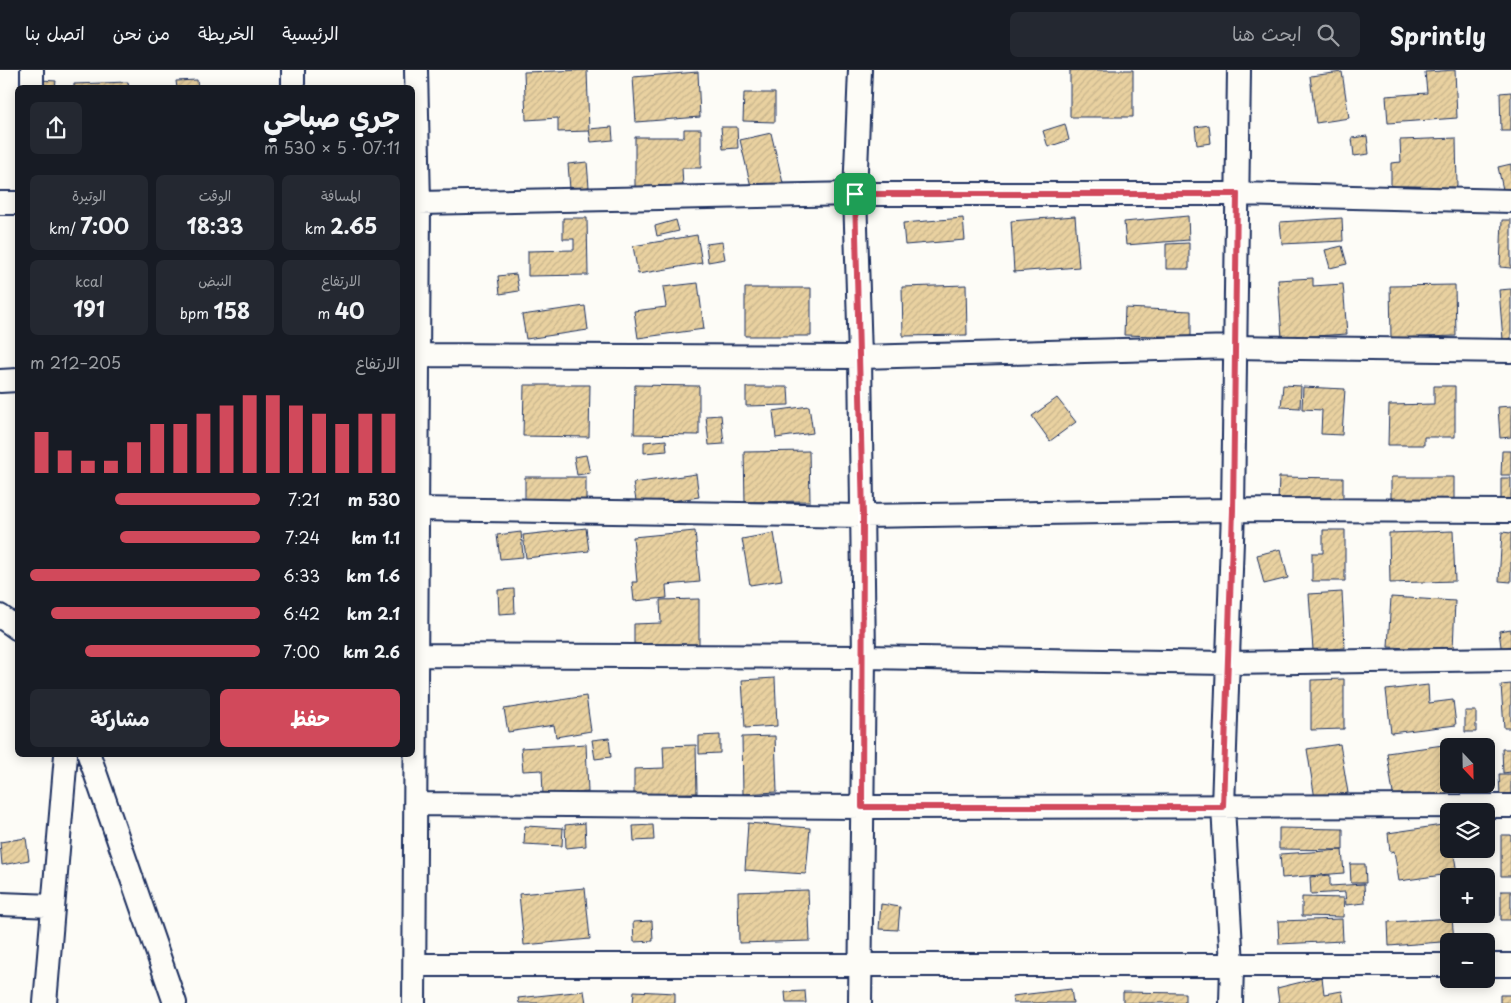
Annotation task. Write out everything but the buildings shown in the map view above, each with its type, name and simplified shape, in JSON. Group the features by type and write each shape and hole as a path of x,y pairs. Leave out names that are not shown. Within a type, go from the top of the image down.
{"street":[{"path":"32,70 32,85"},
{"path":"292,85 293,70"},
{"path":"414,1003 416,965 415,509 418,203 416,70"},
{"path":"860,70 855,194 860,357 864,657 860,1003"},
{"path":"1231,1003 1232,965 1223,807 1233,510 1239,70"},
{"path":"418,203 855,194 1237,194 1511,201"},
{"path":"0,203 15,203"},
{"path":"417,355 860,357 1234,348 1511,351"},
{"path":"0,381 15,380"},
{"path":"415,509 863,516 1233,510 1511,511"},
{"path":"0,616 15,627"},
{"path":"416,655 864,657 1228,663 1511,658"},
{"path":"45,1003 66,757"},
{"path":"90,757 175,1003"},
{"path":"416,804 862,807 1511,806"},
{"path":"0,904 53,906"},
{"path":"416,965 1440,965"},
{"path":"1495,965 1511,965"}],"route":[{"path":"855,194 1237,194 1233,510 1223,807 862,807 863,516 855,194"}]}
